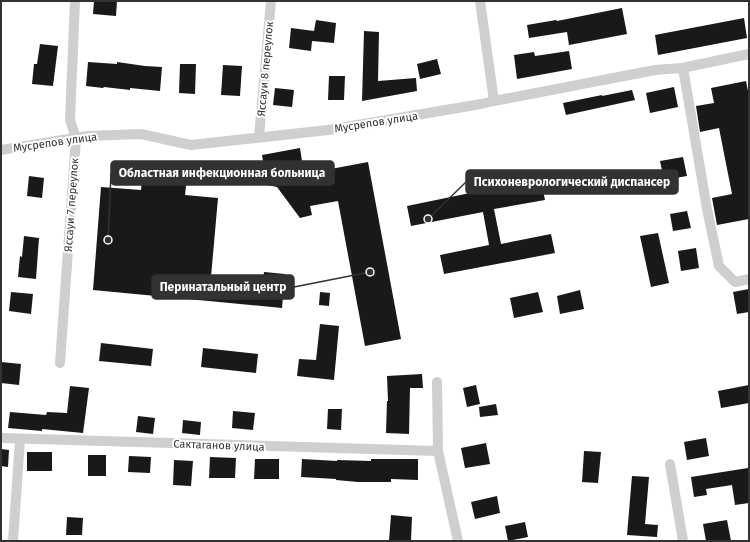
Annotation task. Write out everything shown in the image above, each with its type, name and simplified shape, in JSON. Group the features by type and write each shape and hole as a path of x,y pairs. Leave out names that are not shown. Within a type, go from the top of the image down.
{"street":[{"name":"Яссауи 7 переулок","path":"60,363 76,138 70,120 75,1"},
{"name":"Яссауи 8 переулок","path":"259,137 271,1"},
{"path":"480,1 494,101"},
{"name":"Мусрепов улица","path":"1,150 87,136 141,134 191,145 328,130 474,105 655,70 682,68 749,54"},
{"path":"682,68 707,209 719,266 735,282 749,279"},
{"path":"437,382 438,451 458,541"},
{"name":"Сактаганов улица","path":"1,438 438,451"},
{"path":"13,541 20,439"},
{"path":"670,464 683,541"}],"building":[{"path":"94,1 117,1 116,16 93,14"},
{"path":"622,8 627,34 569,45 567,32 529,38 527,25 557,21"},
{"path":"744,18 747,38 658,55 655,35"},
{"path":"316,20 336,23 334,43 312,41 311,51 289,48 291,28 314,31"},
{"path":"364,31 379,32 378,81 416,78 417,91 362,101"},
{"path":"40,44 58,46 53,86 32,84 34,64 37,64"},
{"path":"569,51 572,69 517,79 514,55 534,52 535,56"},
{"path":"437,59 441,74 420,79 417,64"},
{"path":"88,62 117,64 117,62 162,67 160,91 86,86"},
{"path":"180,64 196,64 195,94 179,93"},
{"path":"223,65 242,66 240,96 221,95"},
{"path":"329,76 345,76 344,100 328,100"},
{"path":"746,81 749,96 749,219 717,225 712,198 732,194 719,128 700,132 696,106 714,103 711,88"},
{"path":"674,87 678,107 650,113 646,93"},
{"path":"275,88 294,90 292,107 273,105"},
{"path":"632,90 635,100 566,115 563,103"},
{"path":"300,148 304,174 368,162 401,339 365,346 338,201 310,206 312,215 300,218 277,187 267,185 262,155"},
{"path":"683,157 687,176 664,180 660,161"},
{"path":"143,172 187,176 185,195 218,198 211,277 263,282 264,272 285,274 282,308 93,290 101,187 141,190"},
{"path":"29,176 44,178 42,198 27,196"},
{"path":"523,176 524,183 541,180 545,200 494,209 501,244 551,234 555,253 444,274 440,255 489,245 483,212 411,226 407,206 475,192 473,185"},
{"path":"687,211 691,228 673,231 670,214"},
{"path":"658,233 669,283 651,287 640,236"},
{"path":"24,236 39,238 36,279 18,277"},
{"path":"696,248 699,268 681,271 678,251"},
{"path":"749,289 749,312 737,314 733,292"},
{"path":"580,290 584,309 560,314 557,296"},
{"path":"11,292 33,294 31,314 9,311"},
{"path":"320,292 330,293 329,306 319,305"},
{"path":"538,292 543,312 514,318 510,298"},
{"path":"320,324 339,326 334,380 297,376 299,359 316,360"},
{"path":"101,343 153,349 151,366 99,361"},
{"path":"203,348 258,354 256,373 201,367"},
{"path":"1,362 21,364 19,385 1,383"},
{"path":"422,374 423,388 410,388 409,434 386,433 388,401 387,376"},
{"path":"476,385 480,404 467,407 463,388"},
{"path":"749,385 749,403 721,408 718,391"},
{"path":"70,386 89,388 83,433 42,429 42,431 8,428 10,412 46,415 47,412 67,413"},
{"path":"496,404 498,415 480,417 479,407"},
{"path":"328,409 342,409 341,430 327,429"},
{"path":"233,411 255,413 253,430 232,428"},
{"path":"138,416 155,418 153,434 136,432"},
{"path":"183,420 201,422 200,435 182,433"},
{"path":"706,438 709,456 687,460 684,442"},
{"path":"486,443 490,464 465,468 461,448"},
{"path":"1,449 9,450 8,467 1,466"},
{"path":"584,451 601,452 598,483 582,482"},
{"path":"27,452 52,452 52,471 27,471"},
{"path":"88,455 106,455 106,476 88,476"},
{"path":"129,456 151,457 150,473 128,472"},
{"path":"210,457 236,458 235,478 209,478"},
{"path":"255,459 279,459 279,479 254,479"},
{"path":"302,459 371,461 371,459 418,459 418,480 391,479 391,482 358,482 301,477"},
{"path":"174,460 193,461 191,486 173,485"},
{"path":"748,468 749,503 735,505 732,485 706,489 707,495 694,497 691,477"},
{"path":"632,476 649,477 645,524 658,525 657,537 627,535"},
{"path":"497,496 500,513 475,519 471,502"},
{"path":"391,515 412,517 411,541 389,541"},
{"path":"67,517 83,518 82,535 66,535"},
{"path":"727,520 731,541 706,541 703,524"},
{"path":"525,522 528,537 508,541 505,526"}],"place":[{"name":"Психоневрологический диспансер","path":"428,219"},
{"name":"Областная инфекционная больница","path":"108,240"},
{"name":"Перинатальный центр","path":"370,272"}]}
